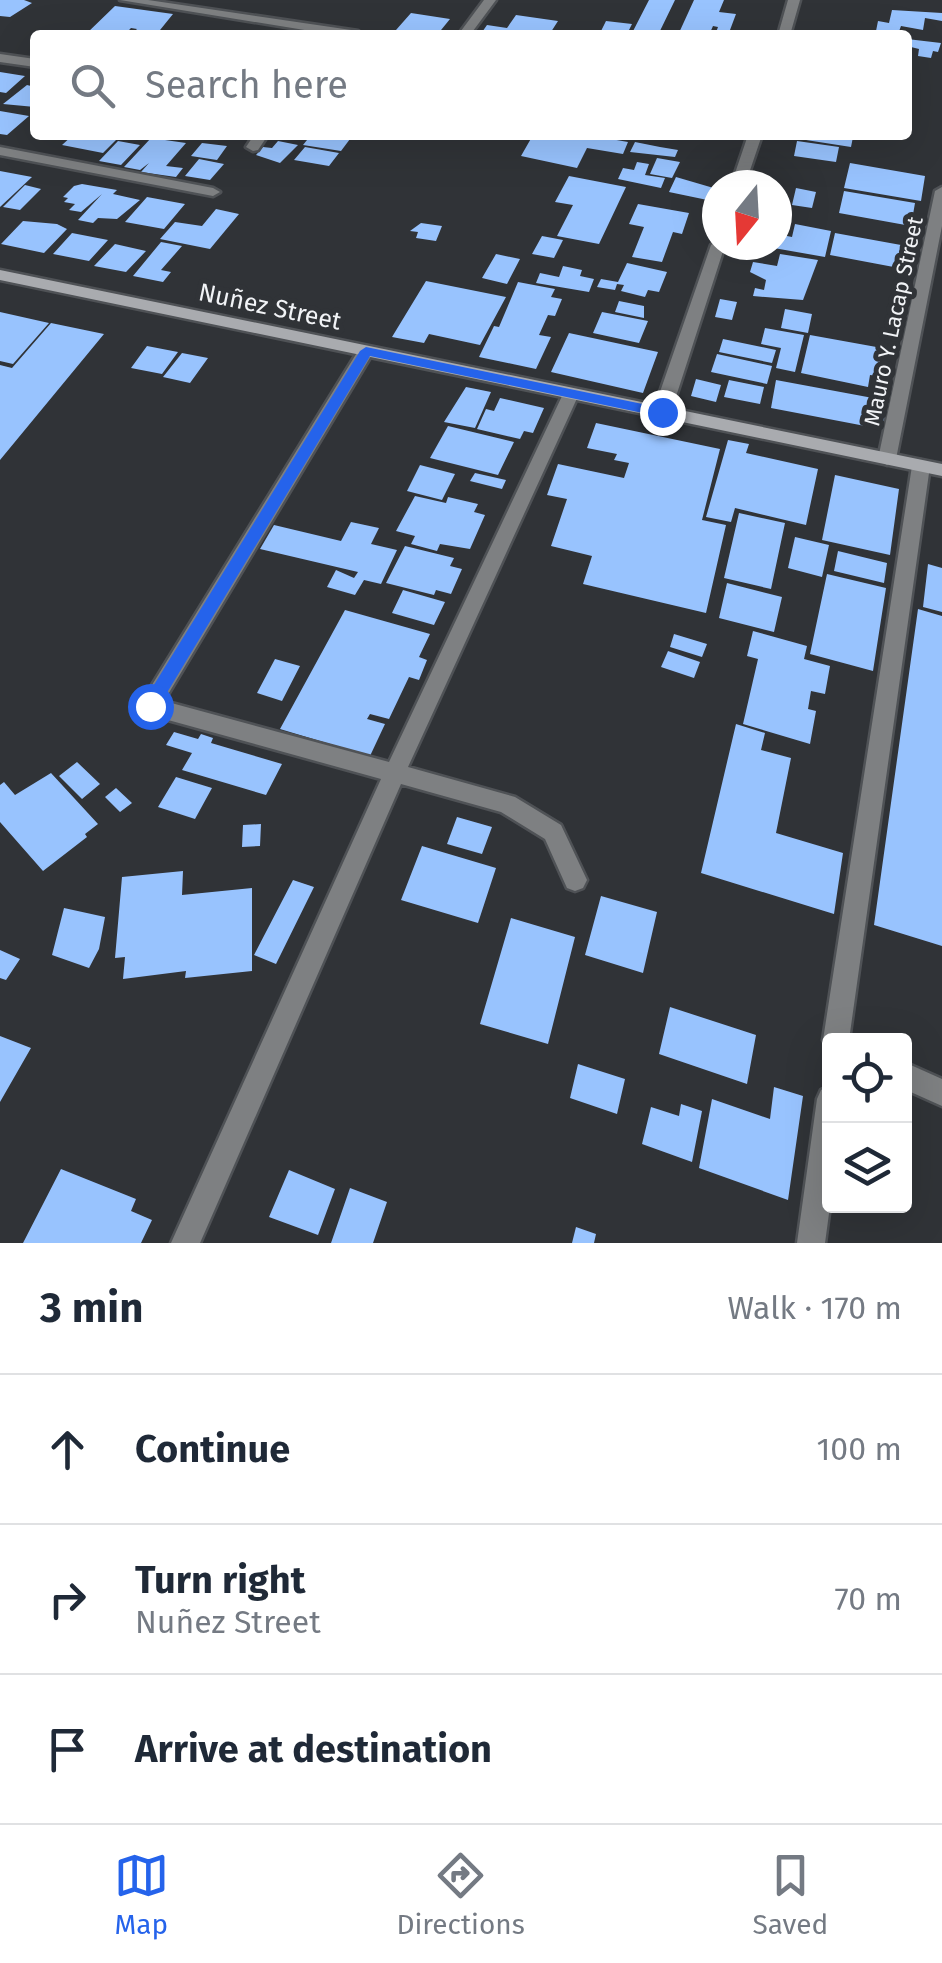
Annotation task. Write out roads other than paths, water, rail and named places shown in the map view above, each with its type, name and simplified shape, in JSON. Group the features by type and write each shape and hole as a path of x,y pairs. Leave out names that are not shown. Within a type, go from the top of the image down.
{"street":[{"path":"126,0 317,30"},
{"path":"468,30 490,0"},
{"path":"785,30 794,0"},
{"path":"0,58 30,63"},
{"path":"743,170 753,140"},
{"path":"0,151 213,192"},
{"name":"Mauro Y. Lacap Street","path":"887,459 942,191"},
{"path":"662,412 713,260"},
{"name":"Nuñez Street","path":"0,275 932,468"},
{"path":"366,351 150,706 524,812 553,832 575,880"},
{"path":"185,1243 394,774 571,394"},
{"path":"837,1033 932,468"},
{"path":"912,1079 942,1093"},
{"path":"811,1243 827,1123"}]}
